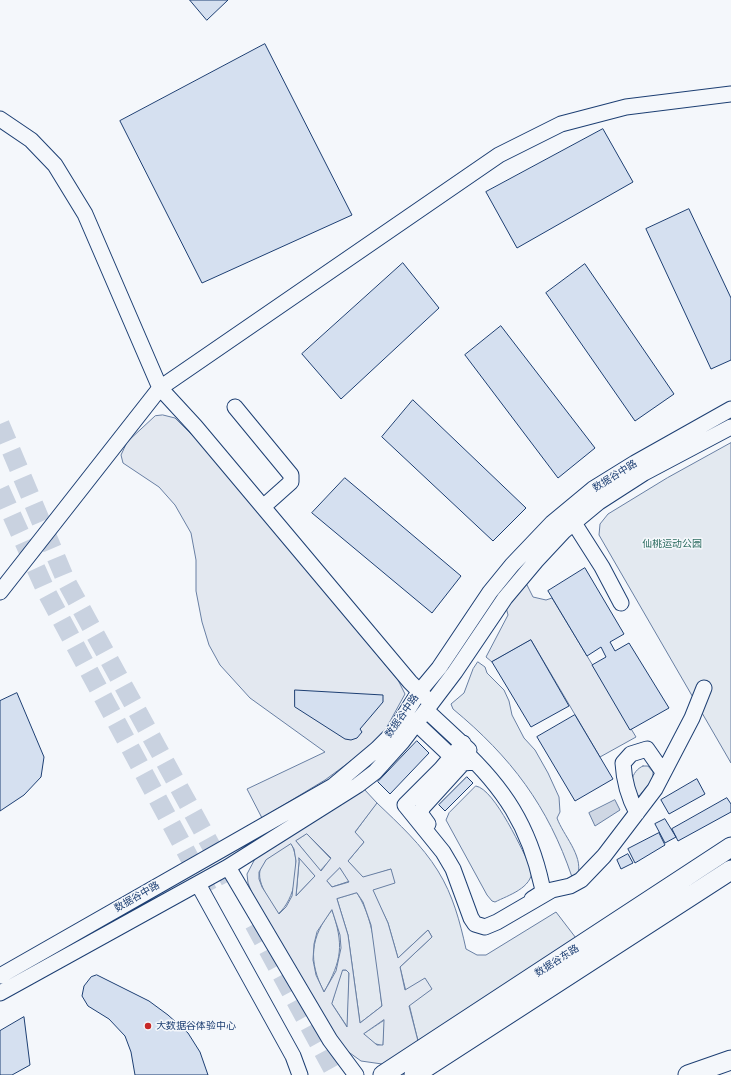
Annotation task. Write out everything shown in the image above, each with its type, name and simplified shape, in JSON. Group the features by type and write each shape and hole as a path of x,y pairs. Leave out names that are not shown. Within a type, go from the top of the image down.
{"main road":[{"name":"数据谷东路","path":"383,1075 731,847"},
{"name":"数据谷东路","path":"414,1075 731,870"},
{"path":"688,1075 731,1060"}],"street":[{"path":"0,592 160,388 499,154 561,124 626,107 731,94"},
{"path":"0,118 31,140 55,166 85,214 160,388 195,426 419,692 428,706 431,717 507,799 536,860 543,892 487,924 478,922 459,875 448,853 420,813 463,763 463,753"},
{"path":"235,407 290,475 290,482 263,507"},
{"name":"数据谷中路","path":"0,976 333,786 377,749 393,732 419,692 439,668 490,592 512,565 552,523 593,489 635,463 731,409"},
{"name":"数据谷中路","path":"0,993 228,867 364,781 375,772 402,742 428,706 456,672 505,598 536,561 574,523 598,502 644,473 731,427"},
{"path":"574,523 602,567 621,603"},
{"path":"463,753 405,805 443,852 453,869 471,918 475,924 485,927 492,925 552,890 570,886 581,880 604,856 655,789 692,718 704,688"},
{"path":"416,723 463,753 498,780 517,807 535,843 552,890"},
{"path":"637,813 630,800 624,781 623,763 631,754 647,749 664,772"},
{"path":"228,867 330,1040 356,1075"},
{"path":"198,884 293,1056 300,1075"}],"green space":[{"name":"仙桃运动公园","path":"731,443 731,763 599,535 600,524 608,514 667,478"},
{"path":"478,662 485,667 487,673 504,690 509,701 512,715 524,738 535,750 559,797 560,812 557,818 572,845 578,860 578,874 572,877 551,828 539,805 525,784 493,746 453,709 451,704 464,693 473,669"},
{"path":"648,766 653,772 653,779 639,796 633,789 632,780 639,768"},
{"path":"476,786 492,798 500,809 532,870 528,882 524,886 513,894 495,902 492,901 487,895 446,820 449,813"},
{"path":"377,803 402,827 432,861 452,899 466,949 477,955 486,955 556,912 579,942 419,1045 400,967 432,937 428,930 398,958 388,923 372,890 391,869 363,878 348,861 364,842 355,833"},
{"path":"307,834 331,859 320,871 296,841"},
{"path":"291,843 296,861 295,881 289,900 278,914 266,895 260,881 261,867 268,858"},
{"path":"299,857 315,876 296,896 299,862"},
{"path":"340,868 350,881 332,887 327,881"},
{"path":"357,893 369,918 375,948 382,1006 360,1023 348,935 337,899"},
{"path":"332,910 338,933 339,952 335,971 324,992 315,970 314,950 319,930"},
{"path":"342,970 346,970 349,973 348,1028 332,1004"},
{"path":"385,1020 383,1046 373,1043 364,1034"}],"shaded area":[{"path":"163,415 175,418 205,448 398,680 405,694 383,734 363,752 325,780 262,818 247,789 325,752 250,698 220,665 209,645 202,622 196,591 196,560 191,533 175,505 159,487 123,463 121,455 127,442 155,416"},
{"path":"526,583 533,597 546,600 552,598 636,737 600,757 531,640 492,662 486,657 508,615 506,607"},
{"path":"364,789 377,803 355,832 364,842 348,861 363,877 391,869 395,883 373,890 388,923 398,958 428,930 432,937 400,967 405,990 425,978 432,989 409,1006 419,1045 392,1062 382,1064 361,1061 343,1048 252,893 248,883 247,874 257,855","holes":["307,834 331,858 321,871 296,841","291,844 294,849 296,861 292,896 286,907 279,914 262,887 259,879 259,872 266,860","299,858 315,876 296,896 299,862","340,868 349,882 332,887 327,881","357,893 363,902 371,925 382,1006 360,1023 348,935 337,899","332,910 340,935 341,948 336,971 324,992 316,975 313,960 314,944 317,932","343,970 346,970 349,973 347,1027 332,1004","384,1020 383,1045 377,1045 364,1034"]},
{"path":"615,800 620,810 595,826 589,813"}],"building":[{"path":"190,0 228,0 207,20"},
{"path":"265,44 352,215 202,283 120,121"},
{"path":"603,129 633,182 517,248 486,192"},
{"path":"689,209 731,298 731,360 711,369 646,229"},
{"path":"403,263 439,308 341,399 302,354"},
{"path":"585,264 674,394 635,421 546,293"},
{"path":"501,326 595,448 558,478 465,355"},
{"path":"413,400 526,508 493,541 382,437"},
{"path":"345,478 461,576 432,613 312,513"},
{"path":"585,568 624,634 610,642 615,651 629,643 669,708 630,730 592,665 606,657 601,647 587,656 548,591"},
{"path":"531,640 569,706 531,727 492,662"},
{"path":"295,690 383,695 383,702 360,729 362,732 357,738 351,740 345,739 295,707"},
{"path":"17,693 44,757 41,777 24,795 0,811 0,701"},
{"path":"575,715 613,779 575,801 537,737"},
{"path":"417,741 429,753 390,794 378,782"},
{"path":"467,777 473,783 445,811 439,805"},
{"path":"697,779 705,794 669,814 661,800"},
{"path":"727,798 731,804 731,812 678,841 672,829"},
{"path":"665,819 676,837 665,843 655,824"},
{"path":"659,833 665,845 635,863 628,849"},
{"path":"628,854 633,863 621,869 617,860"},
{"name":"大数据谷体验中心","path":"97,975 149,1001 168,1015 188,1033 200,1052 208,1075 135,1075 131,1052 125,1036 109,1019 88,1006 82,996 84,986 91,977"},
{"path":"24,1017 30,1065 12,1075 0,1075 0,1031"}],"tunnel":[{"path":"0,424 66,581 233,886"},
{"path":"0,489 47,593 211,898"},
{"path":"254,924 336,1075"}],"place":[{"name":"大数据谷体验中心","path":"148,1026"}]}
